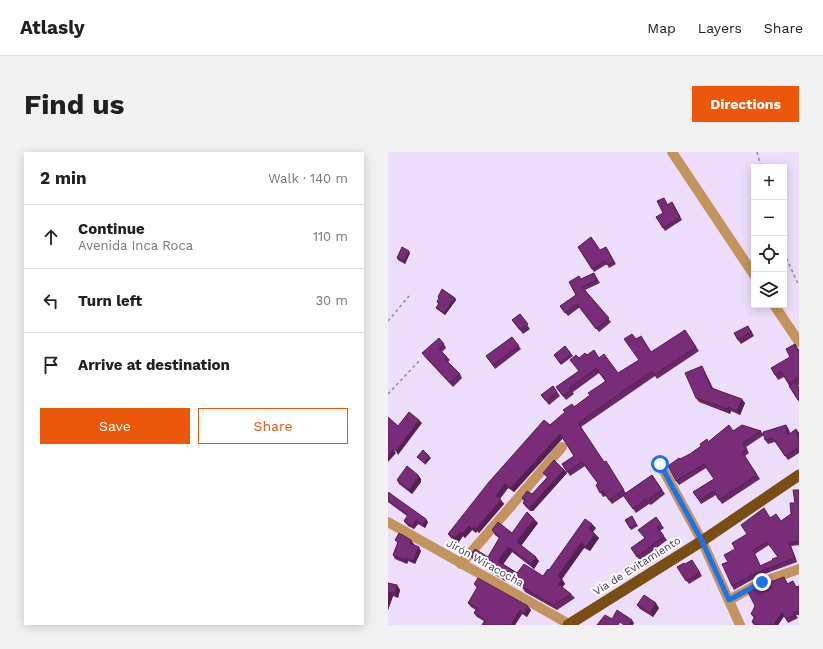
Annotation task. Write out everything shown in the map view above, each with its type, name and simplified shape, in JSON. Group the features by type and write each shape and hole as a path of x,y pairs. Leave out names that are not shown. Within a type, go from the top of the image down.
{"highway":[{"name":"Vía de Evitamiento","path":"569,625 702,541 799,475"}],"street":[{"path":"672,152 752,272"},
{"path":"776,308 799,342"},
{"path":"461,564 562,447"},
{"path":"660,464 702,541 740,625"},
{"name":"Jirón Wiracocha","path":"388,522 569,625"},
{"path":"729,600 762,582 799,569"}],"path":[{"path":"757,152 760,164"},
{"path":"787,260 799,286"},
{"path":"388,321 409,296"},
{"path":"388,394 420,360"}],"building":[{"path":"664,198 667,205 672,202 680,217 663,228 656,217 663,213 657,201"},
{"path":"591,237 600,250 606,247 614,262 607,265 605,261 592,269 578,247"},
{"path":"402,247 409,251 404,261 397,258"},
{"path":"594,273 597,280 582,287 609,318 596,329 577,304 565,313 560,306 576,295 569,282 579,276 581,279"},
{"path":"442,289 455,298 444,313 436,308 439,303 437,302 438,297"},
{"path":"520,314 528,324 520,330 512,320"},
{"path":"748,326 751,332 738,340 734,333"},
{"path":"685,330 696,347 654,375 652,371 578,423 604,462 606,461 624,490 609,500 603,491 600,493 596,485 598,483 582,462 567,472 562,464 574,456 560,434 511,488 505,484 496,496 501,500 476,529 469,526 462,534 460,532 455,538 448,534 489,482 544,420 550,425 565,412 563,410 572,404 574,407 590,395 588,393 606,381 596,368 570,388 571,390 563,396 556,387 579,371 570,360 576,355 579,358 585,353 587,355 594,350 599,358 604,354 618,373 639,360 624,339 632,334 636,339 641,336 651,352"},
{"path":"512,337 519,346 493,365 486,356"},
{"path":"439,338 444,344 439,349 447,357 445,359 460,374 450,383 422,353"},
{"path":"795,344 799,352 799,377 789,384 781,371 775,375 771,368 790,357 786,349"},
{"path":"565,346 571,354 560,363 554,355"},
{"path":"702,366 711,388 742,399 737,411 696,398 685,373"},
{"path":"795,382 799,388 798,400 789,386"},
{"path":"553,386 557,392 546,401 541,395"},
{"path":"409,412 419,420 396,451 393,449 388,456 388,417 398,426"},
{"path":"729,425 733,431 742,425 761,431 743,443 747,449 742,452 757,475 719,500 714,491 699,500 693,492 714,479 704,464 676,481 668,466 679,458 680,459 690,454 701,446 700,444 707,439 708,442"},
{"path":"786,425 788,435 796,429 799,447 785,456 773,438 765,440 763,432"},
{"path":"423,450 429,456 424,463 417,457"},
{"path":"554,460 564,470 530,507 528,507 523,503 525,500 522,498 527,491 532,494 548,477 543,473"},
{"path":"407,466 418,475 418,478 409,490 397,480"},
{"path":"652,475 662,490 648,501 646,499 633,509 623,495"},
{"path":"793,490 799,490 799,541 789,543 795,558 756,573 732,586 722,564 728,562 724,555 735,549 732,543 747,534 741,525 764,508 770,518 776,514 781,521 791,514 790,503 795,503","holes":["767,542 778,557 760,566 753,550"]},
{"path":"388,492 426,519 423,525 416,520 412,526 406,523 404,521 408,515 388,501"},
{"path":"527,512 534,519 517,542 536,557 531,564 508,547 498,561 517,573 524,564 543,576 548,569 549,570 585,519 592,524 589,529 595,534 586,547 581,543 558,576 562,579 558,584 571,594 553,605 522,587 524,585 504,573 502,576 484,566 485,564 470,555 475,549 488,557 500,537 492,530 498,522 512,533"},
{"path":"632,516 636,524 630,528 625,520"},
{"path":"656,517 661,524 657,527 664,536 637,557 631,548 645,538 638,530"},
{"path":"399,533 411,540 410,543 419,547 413,561 406,558 405,560 393,555 398,542 395,540"},
{"path":"692,560 700,573 686,581 677,567"},
{"path":"784,577 787,584 793,581 796,587 799,586 799,612 794,612 795,615 786,619 782,612 774,625 756,625 752,622 755,616 751,614 755,606 748,592"},
{"path":"478,578 528,606 524,613 520,610 511,625 482,625 485,620 474,613 477,608 468,603 478,586 474,584"},
{"path":"388,583 397,585 395,593 390,592 388,598"},
{"path":"644,595 656,603 650,613 637,605"},
{"path":"617,610 632,620 629,625 624,625 620,622 618,625 597,625 605,615 612,619"}],"route":[{"path":"660,464 702,541 729,600 762,582"}]}
